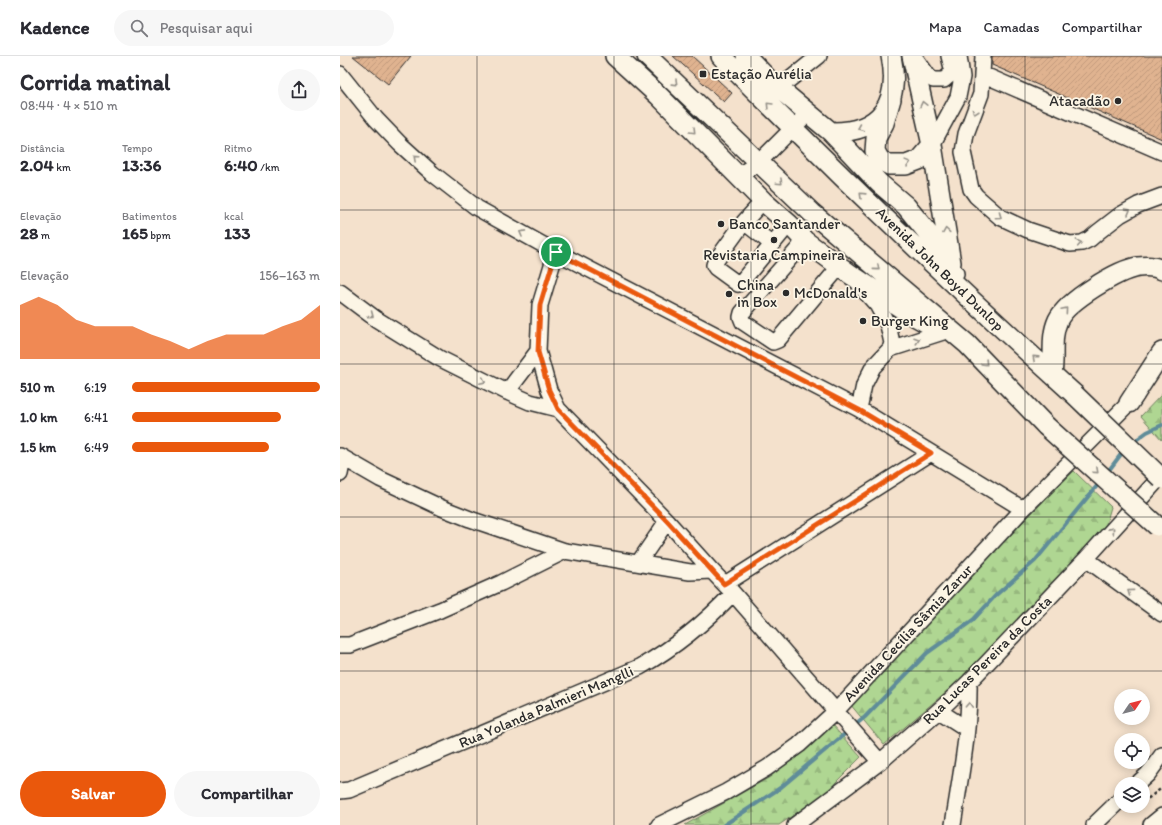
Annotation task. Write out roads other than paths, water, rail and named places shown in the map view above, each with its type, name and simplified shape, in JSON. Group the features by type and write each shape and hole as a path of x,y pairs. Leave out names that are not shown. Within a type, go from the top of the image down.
{"main road":[{"path":"615,56 658,96 805,241 907,312 967,344"},
{"path":"647,56 812,213 967,344 1046,426 1160,529"},
{"name":"Avenida John Boyd Dunlop","path":"721,56 792,128 966,296 1074,394 1162,479"},
{"path":"746,56 779,88 831,132 879,183 906,206 927,232 952,270 966,296"},
{"path":"891,56 895,82 887,105 884,123 876,138 875,151 880,160 889,165 906,165 919,160 932,145"},
{"path":"913,56 932,145 952,270"},
{"path":"831,132 848,132 855,130 877,118 887,105"},
{"path":"1052,374 1054,332 1058,319 1067,308 1085,294 1116,274 1137,267 1149,266 1162,270"},
{"path":"1129,403 1162,352"}],"street":[{"path":"779,88 819,56"},
{"path":"913,56 928,76 933,80 944,80 953,72 949,56"},
{"path":"932,145 958,97 962,77 959,56"},
{"path":"983,56 981,94 966,134 963,152 971,189 976,196 1000,217 1028,230 1070,244 1082,243 1090,239 1120,215 1162,196"},
{"path":"340,74 376,119 432,173 477,208 556,252 859,410 1022,509"},
{"path":"982,74 1162,152"},
{"path":"738,176 758,162 808,113"},
{"path":"763,201 744,222 715,262 714,265 716,268 738,284 789,224"},
{"path":"744,222 772,244"},
{"path":"805,241 742,313 741,317 743,322 774,342 778,340 845,270 877,305 888,325 892,342 890,349 873,367 864,385 859,410"},
{"path":"556,252 540,305 538,352 549,390 558,409 667,521 729,588 880,762"},
{"path":"340,292 376,319 439,358 530,402 558,409"},
{"path":"890,349 943,332"},
{"path":"507,392 538,352"},
{"name":"Avenida Cecília Sâmia Zarur","path":"659,825 726,792 767,768 839,715 1022,509 1129,403 1162,368"},
{"name":"Rua Yolanda Palmieri Manglli","path":"340,791 349,790 640,667 662,655 719,608 729,588 931,453"},
{"path":"340,474 341,457 400,489 442,508 564,551 639,562 690,572 712,571"},
{"name":"Rua Lucas Pereira da Costa","path":"795,825 880,762 939,711 969,682 1086,559 1162,475"},
{"path":"639,562 667,521"},
{"path":"340,645 350,645 440,610 501,583 564,551"},
{"path":"1086,559 1162,614"},
{"path":"953,825 967,729 969,682"},
{"path":"939,711 967,729"},
{"path":"1145,777 1162,755"},
{"path":"1094,825 1114,806"},
{"path":"1152,825 1162,816"}],"waterway":[{"path":"1132,443 1147,432 1162,425"},
{"path":"1106,474 1125,449"},
{"path":"724,825 780,788 865,717 927,653 973,620 996,595 1035,561 1101,481"}],"place":[{"name":"Estação Aurélia","path":"703,74"},
{"name":"Atacadão","path":"1118,101"},
{"name":"Banco Santander","path":"721,224"},
{"name":"Revistaria Campineira","path":"774,240"},
{"name":"McDonald's","path":"786,293"},
{"name":"China in Box","path":"729,294"},
{"name":"Burger King","path":"863,321"}]}
